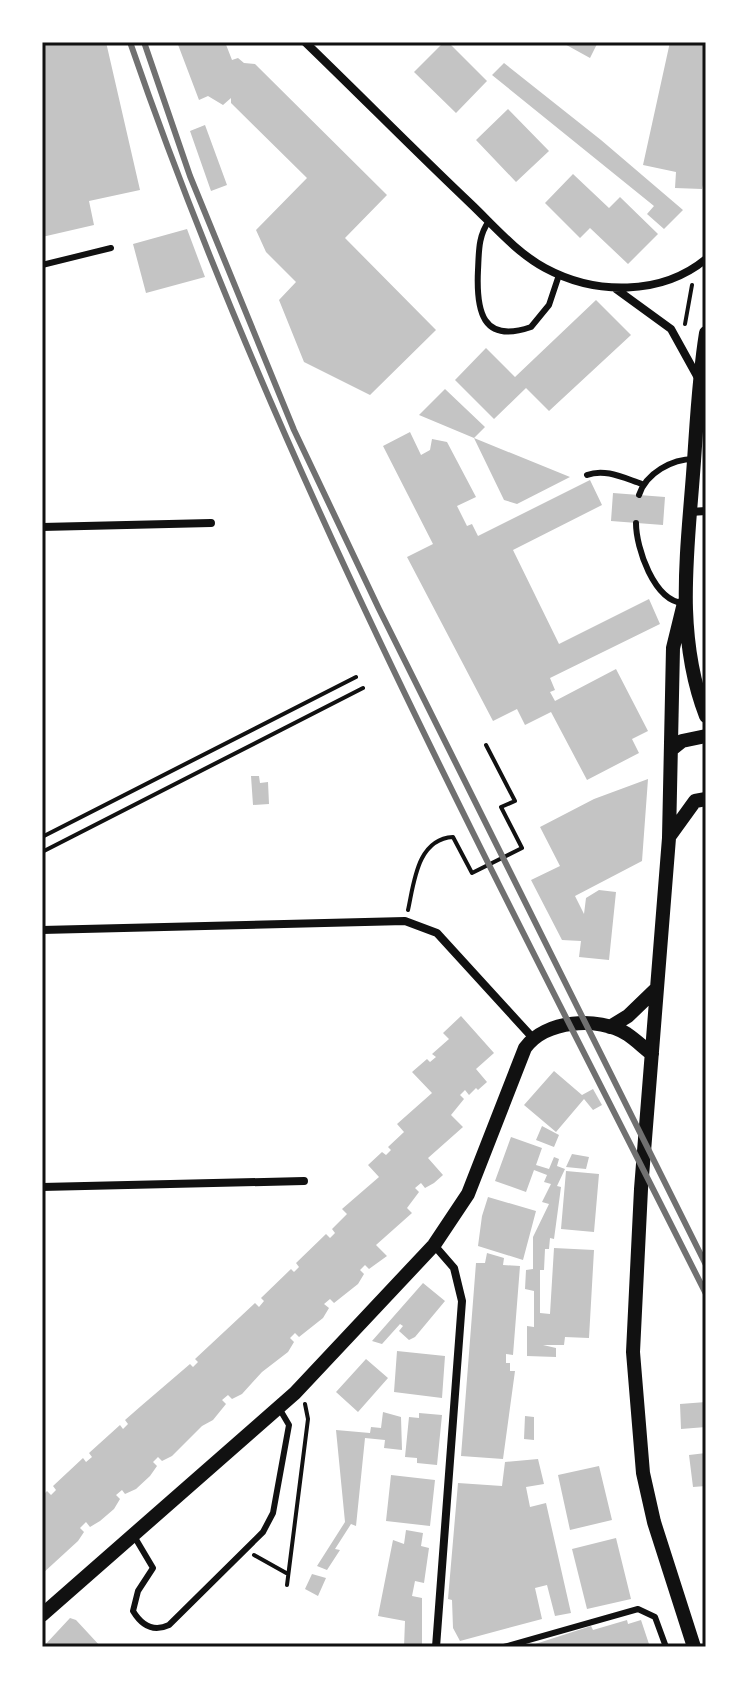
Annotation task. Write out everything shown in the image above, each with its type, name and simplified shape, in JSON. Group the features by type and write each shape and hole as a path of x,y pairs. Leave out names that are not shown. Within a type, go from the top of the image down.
{"street":[{"path":"305,42 526,255 559,275 615,289 678,278 706,259"},
{"path":"615,289 671,329 698,379"},
{"path":"706,333 698,379 684,603 689,656 706,716"},
{"path":"694,459 706,403"},
{"path":"690,512 706,511"},
{"path":"42,527 211,523"},
{"path":"684,603 673,648 669,838 641,1189 633,1352 636,1421 654,1522 694,1647"},
{"path":"672,749 682,741 706,736"},
{"path":"669,838 701,800 677,789 670,777"},
{"path":"42,930 405,921 437,933 532,1037"},
{"path":"606,1026 635,1010 656,989"},
{"path":"42,1615 295,1393 434,1245 468,1194 532,1037 556,1026 606,1026 628,1035 652,1054"},
{"path":"42,1187 304,1181"},
{"path":"434,1245 454,1268 462,1301 436,1647"}],"lane":[{"path":"489,221 479,241 477,286 478,305 490,328 509,332 531,327 549,305 559,275"},
{"path":"42,265 111,248"},
{"path":"639,495 642,484 673,463 694,459"},
{"path":"587,475 597,471 642,484"},
{"path":"636,523 640,551 662,593 674,602 684,603"},
{"path":"134,1536 153,1568 138,1591 133,1611 149,1627 158,1630 169,1625 263,1532 273,1513 289,1425 279,1408"},
{"path":"504,1647 638,1609 655,1617 666,1647"}],"path":[{"path":"683,338 694,276"},
{"path":"42,837 356,677"},
{"path":"42,852 363,688"},
{"path":"405,921 419,860 444,837 453,837 472,873 522,848 501,807 515,801 486,745"},
{"path":"287,1585 308,1419 306,1406 295,1393"},
{"path":"264,1563 288,1574"}],"building":[{"path":"42,42 106,42 140,190 89,201 94,225 42,237"},
{"path":"177,42 225,42 232,60 238,58 244,63 255,64 387,195 345,238 436,330 370,395 304,362 279,300 296,282 266,252 256,230 307,178 231,103 231,98 223,105 208,96 199,100"},
{"path":"444,42 448,42 487,81 456,113 414,72"},
{"path":"561,42 598,42 590,58"},
{"path":"670,42 706,42 706,173 702,189 675,188 676,172 643,165"},
{"path":"504,63 683,210 664,229 647,214 654,206 492,75"},
{"path":"508,109 549,151 516,182 476,140"},
{"path":"205,125 227,185 211,191 190,131"},
{"path":"573,174 609,208 620,197 658,234 628,264 590,228 580,238 545,203"},
{"path":"187,229 205,277 146,293 133,244"},
{"path":"596,300 631,335 549,411 526,388 494,419 455,380 486,348 515,377"},
{"path":"445,389 485,427 474,438 419,415"},
{"path":"410,432 421,455 430,450 432,439 447,442 476,497 457,506 467,526 472,524 478,536 590,480 602,505 513,550 559,644 649,599 660,624 550,678 555,690 550,692 555,701 616,669 648,731 632,739 639,753 587,780 551,712 525,725 517,709 493,721 407,557 433,544 383,446"},
{"path":"474,438 570,477 517,504 504,500"},
{"path":"613,493 665,497 663,525 611,521"},
{"path":"251,776 259,776 260,783 268,782 269,804 253,805"},
{"path":"648,779 642,861 575,896 584,914 586,898 599,890 616,892 609,960 579,957 581,941 562,940 531,880 560,866 540,827 594,799"},
{"path":"461,1016 494,1053 476,1069 487,1082 469,1095 465,1090 460,1095 464,1099 451,1115 463,1127 428,1158 443,1175 425,1188 421,1183 415,1188 419,1192 407,1208 412,1213 376,1245 387,1256 369,1269 365,1265 360,1270 364,1274 358,1284 334,1303 330,1299 324,1304 329,1308 323,1318 299,1337 295,1333 290,1338 294,1342 288,1352 262,1372 242,1394 232,1399 228,1395 222,1400 226,1404 213,1420 202,1426 172,1456 162,1461 158,1457 153,1462 157,1466 136,1489 125,1494 122,1490 116,1495 120,1499 114,1509 90,1527 86,1522 80,1528 84,1532 78,1541 42,1574 42,1496 47,1491 51,1495 56,1490 53,1486 83,1458 86,1462 92,1457 89,1453 120,1425 123,1429 128,1424 125,1420 190,1364 193,1367 198,1362 195,1359 255,1303 259,1307 264,1301 261,1298 291,1269 294,1272 299,1267 296,1263 326,1234 330,1238 335,1233 332,1229 347,1214 342,1209 379,1177 368,1165 382,1152 386,1155 391,1150 388,1147 404,1132 397,1124 432,1093 412,1072 427,1059 430,1062 436,1057 432,1054 449,1039 443,1033"},
{"path":"554,1071 582,1095 593,1089 602,1105 593,1110 584,1099 556,1132 524,1105"},
{"path":"542,1126 559,1135 554,1147 536,1140"},
{"path":"511,1137 542,1148 536,1165 549,1169 554,1157 559,1159 557,1166 565,1169 557,1186 561,1187 554,1239 550,1238 549,1249 545,1249 544,1270 540,1270 540,1313 550,1314 554,1248 594,1250 589,1338 565,1337 564,1345 543,1345 556,1348 556,1357 527,1356 527,1326 534,1327 534,1291 525,1289 526,1270 533,1269 533,1237 549,1204 542,1202 551,1184 544,1182 547,1175 534,1170 526,1192 495,1181"},
{"path":"572,1154 589,1157 586,1169 566,1167"},
{"path":"566,1171 599,1174 594,1232 561,1229"},
{"path":"488,1197 536,1211 523,1260 478,1246"},
{"path":"487,1253 504,1258 503,1265 520,1266 513,1355 506,1354 510,1371 515,1371 503,1459 461,1456 476,1263 485,1263"},
{"path":"423,1283 445,1301 415,1337 409,1340 399,1331 403,1326 400,1324 382,1344 372,1341"},
{"path":"397,1351 445,1356 442,1398 394,1392"},
{"path":"366,1359 388,1378 358,1412 336,1392"},
{"path":"706,1402 706,1427 681,1429 680,1404"},
{"path":"383,1412 401,1417 402,1450 384,1448 385,1440 365,1438 356,1526 351,1524 335,1549 340,1550 327,1570 317,1566 345,1522 336,1430 370,1433 371,1427 381,1428"},
{"path":"419,1413 442,1415 437,1465 417,1463 417,1458 405,1457 409,1417 419,1418"},
{"path":"525,1416 534,1417 534,1440 524,1439"},
{"path":"706,1453 706,1486 693,1487 689,1455"},
{"path":"538,1459 544,1484 526,1487 530,1507 546,1503 571,1613 555,1616 547,1585 535,1588 542,1619 460,1641 453,1628 452,1600 448,1599 458,1483 502,1486 505,1462"},
{"path":"599,1466 612,1520 570,1530 558,1475"},
{"path":"391,1475 435,1480 430,1526 386,1521"},
{"path":"406,1530 423,1533 421,1546 429,1548 424,1583 415,1581 412,1596 422,1598 422,1647 404,1647 405,1621 378,1616 393,1540 404,1544"},
{"path":"616,1538 631,1599 587,1609 572,1549"},
{"path":"312,1574 326,1578 318,1596 305,1589"},
{"path":"70,1618 76,1620 101,1647 43,1647"},
{"path":"627,1620 628,1624 641,1620 650,1647 526,1647 591,1626 593,1630"}],"railway":[{"path":"130,42 189,204 254,364 324,521 473,832 706,1294"},
{"path":"144,42 190,176 294,430 379,609 706,1265"}]}
